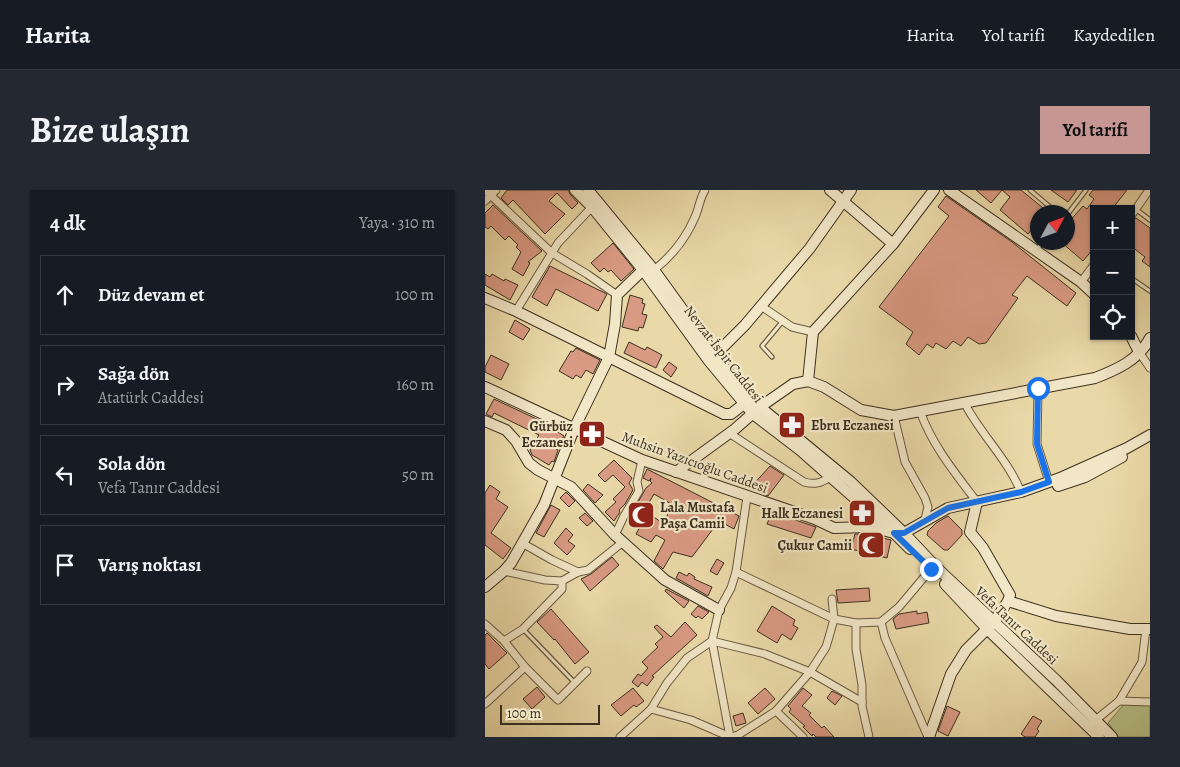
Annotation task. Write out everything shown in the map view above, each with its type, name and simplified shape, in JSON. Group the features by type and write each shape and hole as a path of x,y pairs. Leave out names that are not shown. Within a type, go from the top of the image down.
{"street":[{"name":"Nevzat İspir Caddesi","path":"575,190 592,207 643,270 745,403 851,482 899,533"},
{"name":"Nevzat İspir Caddesi","path":"588,190 654,270 712,358 757,411 830,477 899,533"},
{"path":"654,270 675,251 684,238 705,190"},
{"path":"830,190 893,244"},
{"path":"712,358 745,325 810,248 851,190"},
{"path":"808,381 813,332 893,244 934,190"},
{"path":"949,190 1081,282 1090,290"},
{"path":"1135,211 1149,190"},
{"path":"489,194 552,253 617,295"},
{"path":"516,311 558,243 592,207"},
{"path":"485,587 511,563 544,505 574,430 609,357 615,324 617,295 643,270"},
{"path":"1081,282 1090,270"},
{"path":"485,298 516,311 724,414 736,411 745,403"},
{"path":"761,306 792,327 813,332"},
{"path":"1133,340 1150,368"},
{"path":"677,472 793,384 808,381 824,387 861,410 894,416 1095,378 1121,368 1149,342"},
{"name":"Muhsin Yazıcıoğlu Caddesi","path":"485,387 642,460 815,519 834,528 871,527 899,533"},
{"path":"1038,388 1037,444 1049,482"},
{"path":"964,402 979,429 999,452 1021,492"},
{"path":"920,411 927,430 948,463 977,502 970,532 983,548 1010,595 1008,602 991,626 966,650 951,674 929,737"},
{"path":"728,414 732,431 803,482 812,484 822,482 830,477"},
{"path":"894,416 905,462 929,507 925,519"},
{"path":"485,422 506,430 516,441 529,463 538,470 571,487 619,538 665,580 719,610"},
{"path":"899,533 948,508 1021,492 1049,482 1118,452 1150,435"},
{"path":"977,502 995,503 1062,485 1085,476 1150,443"},
{"path":"504,571 545,580 562,581 578,572 588,570 619,538 623,516 639,491 637,482 642,460"},
{"path":"730,737 712,641 719,610 731,588 736,572 747,497"},
{"name":"Vefa Tanır Caddesi","path":"899,533 931,569 1092,723 1112,737"},
{"name":"Vefa Tanır Caddesi","path":"899,533 937,568 991,626"},
{"path":"523,543 552,560 578,572"},
{"path":"736,572 834,619 856,623 881,622 899,606 931,569"},
{"path":"504,641 523,629 562,589 562,581"},
{"path":"651,709 691,720 730,737 738,735 776,710 810,672 826,647 834,619 832,599"},
{"path":"1008,602 1056,616 1130,629 1148,629 1141,662 1119,701 1092,723"},
{"path":"881,622 885,638 929,737"},
{"path":"856,623 856,650 862,685 862,702 869,737"},
{"path":"485,624 504,641 525,667 558,700 587,672"},
{"path":"620,737 651,709 667,683 687,658 712,641 765,654 810,672 862,702"},
{"path":"485,704 525,667"},
{"path":"1119,701 1150,702"},
{"path":"776,710 803,737"},
{"name":"Vefa Tanır Caddesi","path":"1092,723 1099,737"}],"lane":[{"path":"1030,190 1048,205"},
{"path":"1075,205 1086,190"},
{"path":"1135,212 1150,220"},
{"path":"1135,281 1150,291"},
{"path":"772,357 762,346 782,321"},
{"path":"523,629 575,684"}],"green space":[{"path":"1125,703 1150,705 1150,737 1119,737 1108,723"}],"building":[{"path":"507,190 568,190 578,203 572,209 557,193 549,201 565,214 545,234 513,200 508,205 501,198"},
{"path":"976,190 1002,190 991,203"},
{"path":"1002,190 1021,190 1039,205 1030,205 1030,232 1028,234 1000,210 1010,197"},
{"path":"1051,190 1077,190 1068,202"},
{"path":"1093,190 1127,190 1115,205 1090,205 1090,253 1083,261 1070,250 1075,250 1075,215 1083,206 1087,209 1094,199 1089,195"},
{"path":"946,196 1012,242 1076,293 1067,306 1027,276 1012,295 1018,298 986,343 979,344 968,337 961,346 953,341 946,349 936,343 933,348 927,344 919,355 906,344 913,332 879,307 949,216 938,207"},
{"path":"493,205 542,251 528,262 530,263 523,276 512,269 521,252 516,247 518,245 509,236 505,240 491,226 488,229 485,227 485,213"},
{"path":"1135,219 1150,228 1150,267 1142,261 1145,257 1135,249"},
{"path":"613,243 634,269 621,281 611,270 608,272 604,268 600,272 591,263"},
{"path":"550,266 607,294 598,311 556,289 547,306 532,297"},
{"path":"485,274 490,277 492,274 504,281 505,279 518,285 510,300 485,285"},
{"path":"630,295 643,299 642,303 645,304 642,314 647,315 643,328 639,327 638,331 622,327"},
{"path":"515,320 530,329 523,340 509,332"},
{"path":"629,342 645,350 647,347 662,355 656,368 624,353"},
{"path":"576,348 600,360 593,374 586,370 581,378 576,375 573,379 559,371 571,351 573,352"},
{"path":"491,355 509,364 501,380 485,372 485,367"},
{"path":"669,362 677,368 671,377 663,370"},
{"path":"494,399 543,422 564,436 556,449 558,450 554,462 552,461 549,465 532,455 530,450 539,435 494,413 492,417 486,414"},
{"path":"614,460 632,478 629,483 633,490 614,521 605,512 616,502 613,499 625,487 613,475 605,482 598,475"},
{"path":"770,466 784,475 768,496 752,486"},
{"path":"647,469 739,516 734,529 719,521 692,557 673,552 663,569 654,561 665,540 656,535 651,542 636,534 641,525 628,520 646,488 652,483 650,481 651,478 649,481 643,478","holes":["654,494 673,505 663,523 644,511"]},
{"path":"588,484 603,495 595,503 583,490"},
{"path":"490,485 500,492 496,499 508,507 491,533 511,548 503,559 485,545 485,493"},
{"path":"566,492 575,501 569,507 560,498"},
{"path":"551,505 560,510 544,537 536,533"},
{"path":"772,512 816,527 811,538 767,524"},
{"path":"585,513 593,521 587,526 579,518"},
{"path":"948,516 962,530 962,535 948,550 944,550 927,535 928,531 936,523"},
{"path":"566,528 573,535 568,541 575,546 567,555 554,543"},
{"name":"Çukur Camii","path":"855,534 866,534 891,540 887,558 851,549"},
{"path":"612,557 619,565 590,591 581,579 591,574"},
{"path":"717,559 724,563 717,575 710,571"},
{"path":"679,572 687,576 689,573 695,577 694,579 712,587 708,596 676,578"},
{"path":"869,588 870,601 838,603 836,590"},
{"path":"666,589 689,601 684,608 665,591"},
{"path":"698,606 709,612 702,619 698,616 696,618 691,614"},
{"path":"772,606 795,620 793,625 798,628 791,640 782,634 777,643 757,631"},
{"path":"551,609 589,652 575,664 555,639 537,622"},
{"path":"917,611 917,614 927,612 929,623 896,629 893,619 899,614"},
{"path":"685,622 697,635 652,676 654,677 647,686 642,682 638,687 632,682 638,674 641,676 648,668 642,662 658,647 655,644 663,637 654,627 657,625 671,637"},
{"path":"487,633 507,653 489,669 485,664 485,635"},
{"path":"537,687 545,697 532,709 523,699"},
{"path":"633,688 644,701 636,707 634,705 621,716 611,705"},
{"path":"765,688 775,699 758,714 748,703"},
{"path":"803,688 812,695 802,706 811,713 809,715 822,728 824,726 834,737 816,737 813,734 812,736 803,727 805,726 789,712 791,709 788,706"},
{"path":"832,691 842,696 835,705 827,698"},
{"path":"947,706 960,712 948,736 938,731"},
{"path":"743,713 746,723 736,726 733,716"},
{"path":"1033,716 1042,721 1037,729 1039,731 1035,737 1025,737 1021,734"}],"place":[{"name":"Ebru Eczanesi","path":"792,425"},
{"name":"Gürbüz Eczanesi","path":"592,434"},
{"name":"Halk Eczanesi","path":"862,513"},
{"name":"Lala Mustafa Paşa Camii","path":"641,515"},
{"name":"Çukur Camii","path":"871,545"}],"route":[{"path":"931,569 894,533 904,533 925,519 948,508 1021,492 1049,482 1037,444 1038,388"}]}
